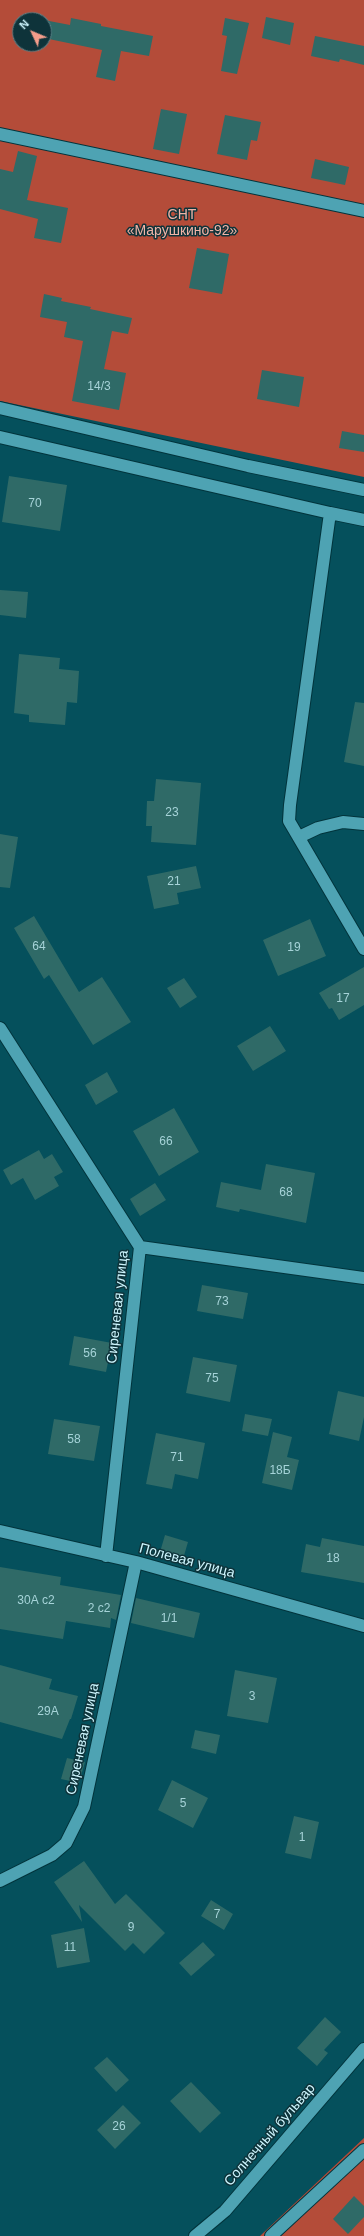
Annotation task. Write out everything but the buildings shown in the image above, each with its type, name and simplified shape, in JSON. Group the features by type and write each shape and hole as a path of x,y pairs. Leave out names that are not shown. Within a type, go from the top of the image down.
{"street":[{"path":"0,134 364,211"},
{"path":"0,408 248,466 364,490"},
{"path":"0,437 364,520"},
{"path":"330,513 289,821 364,949"},
{"path":"299,837 318,828 343,822 364,824"},
{"name":"Сиреневая улица","path":"0,1028 140,1246 106,1556"},
{"path":"140,1246 364,1278"},
{"name":"Полевая улица","path":"0,1531 136,1562 364,1626"},
{"name":"Сиреневая улица","path":"0,1881 52,1855 66,1843 84,1807 136,1562"},
{"name":"Солнечный бульвар","path":"195,2236 225,2211 364,2049"},
{"path":"272,2236 284,2223 364,2150"},
{"path":"284,2223 284,2236"}],"green space":[{"name":"СНТ «Марушкино-92»","path":"0,0 364,0 364,477 0,401"},
{"path":"364,2138 364,2236 260,2236"}]}
